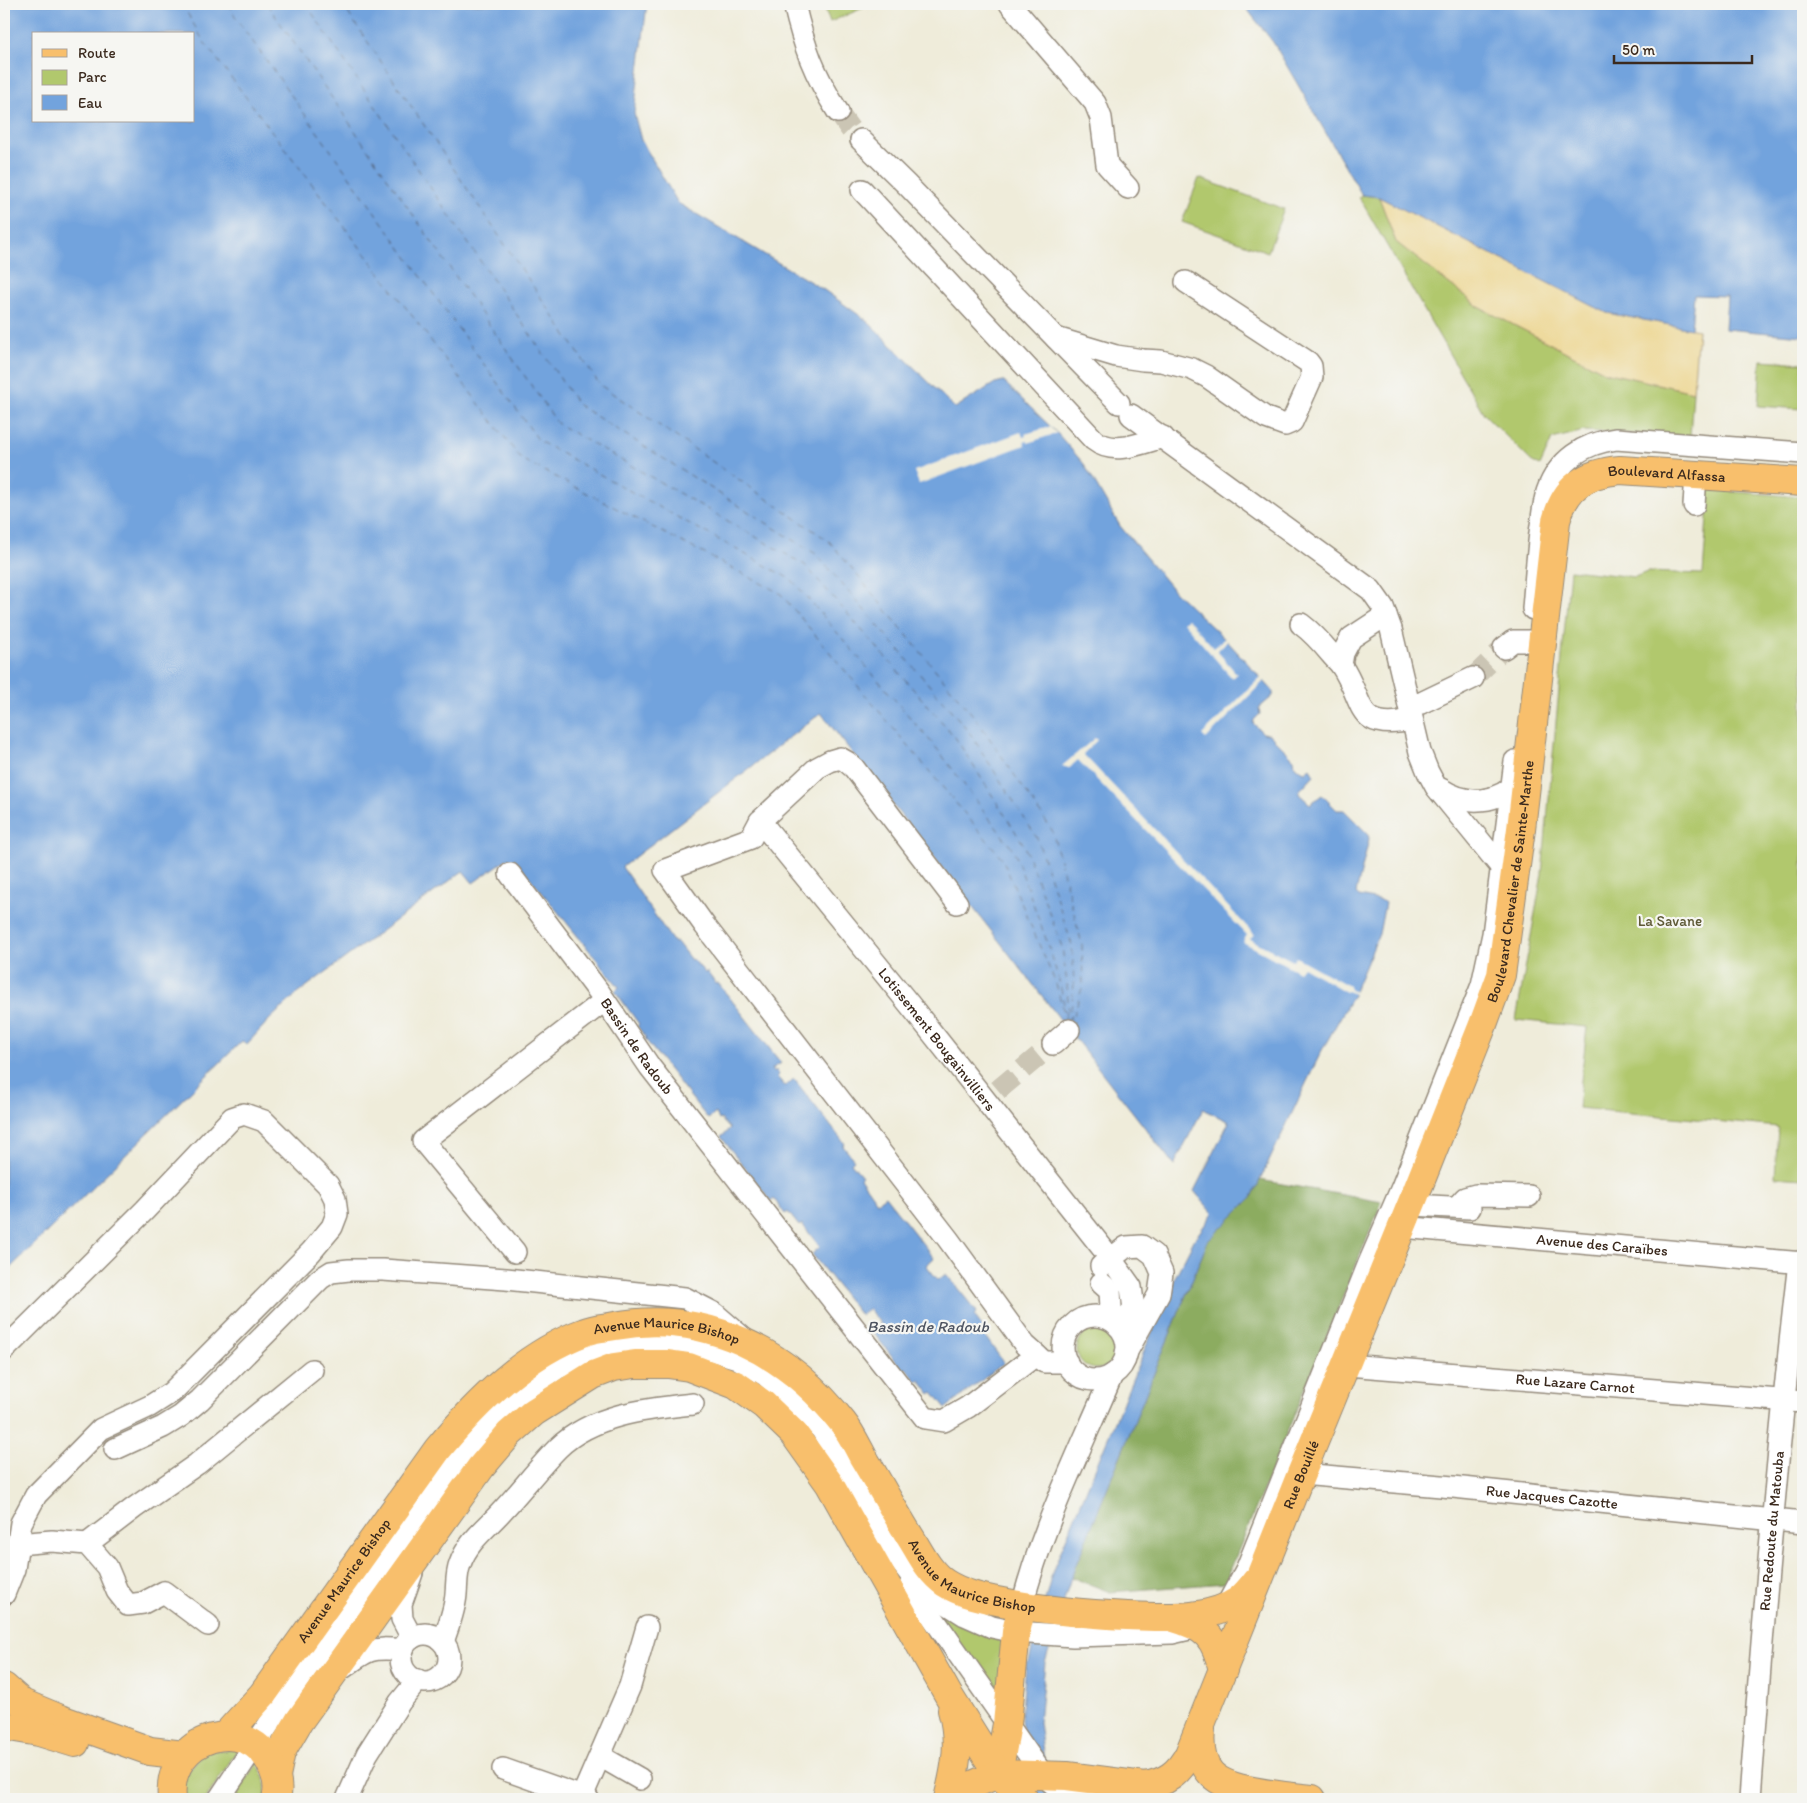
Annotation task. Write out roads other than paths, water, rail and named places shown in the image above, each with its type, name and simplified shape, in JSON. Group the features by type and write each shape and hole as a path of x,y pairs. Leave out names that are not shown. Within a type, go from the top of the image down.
{"main road":[{"name":"Boulevard Alfassa","path":"1556,522 1562,502 1571,490 1583,480 1596,474 1620,470 1803,482"},
{"name":"Boulevard Chevalier de Sainte-Marthe","path":"1406,1216 1496,991 1505,955 1508,875 1528,767 1556,522"},
{"name":"Rue Bouillé","path":"998,1774 1067,1776 1144,1786 1166,1781 1183,1766 1406,1216"},
{"name":"Avenue Maurice Bishop","path":"225,1736 263,1694 438,1449 464,1417 504,1379 546,1351 587,1331 634,1322 680,1322 721,1332 751,1345 777,1360 811,1388 843,1423 918,1550 938,1578 970,1595 1022,1606 1086,1614 1172,1618 1198,1615 1227,1606 1246,1594 1260,1576"},
{"name":"Avenue Maurice Bishop","path":"276,1788 281,1752 299,1721 481,1467 509,1434 534,1412 593,1375 614,1367 635,1364 668,1364 695,1369 736,1385 764,1405 794,1434 829,1483 949,1696 998,1774 1018,1798"},
{"path":"952,1799 970,1786 998,1774 1007,1724 1016,1632 1022,1606"},
{"name":"Avenue Maurice Bishop","path":"1172,1618 1190,1622 1212,1638 1223,1670"},
{"path":"4,1687 22,1703 63,1720 150,1751 184,1755"},
{"path":"4,1687 8,1703 4,1717"},
{"path":"948,1799 958,1750 957,1731 949,1696"},
{"path":"1201,1725 1201,1753 1208,1769 1219,1781 1236,1788 1312,1799"},
{"path":"4,1726 39,1732 125,1759 146,1768 172,1791"},
{"path":"172,1791 176,1768 184,1755 196,1745 210,1738 225,1736 245,1740 254,1744 264,1753 271,1764 276,1788"},
{"path":"1018,1798 1043,1775"}],"street":[{"path":"794,4 808,57 822,87 838,112"},
{"path":"1010,4 1095,103 1101,118 1107,165 1128,188"},
{"path":"860,140 907,185 1125,409 1371,590 1383,607 1391,629 1420,752 1428,772 1436,786 1508,875"},
{"path":"862,190 1101,446 1113,448 1130,446 1163,437"},
{"path":"1056,338 1116,356 1182,365 1206,376 1266,418 1285,425 1289,424 1296,417 1310,383 1312,377 1311,366 1296,354 1186,282"},
{"path":"888,1545 919,1586 944,1603 992,1627 1016,1632 1073,1636 1172,1633 1199,1627 1216,1617 1227,1606 1246,1568 1402,1187 1482,985 1508,875 1512,788 1546,493 1562,466 1577,452 1590,445 1616,439 1803,453"},
{"path":"1694,505 1696,474"},
{"path":"1341,665 1343,653 1351,638 1386,615"},
{"path":"1301,624 1313,633 1341,665 1362,708 1371,719 1380,723 1395,724 1421,703 1473,678"},
{"path":"1504,648 1513,640 1529,641"},
{"path":"957,903 854,768 840,758 817,768 760,821 751,838 665,870 705,926 948,1239 1026,1345 1044,1362 1067,1362"},
{"path":"1436,786 1453,797 1468,801 1487,799 1512,788 1528,767"},
{"name":"Lotissement Bougainvilliers","path":"760,821 910,1005 992,1095 1105,1272 1131,1287 1134,1309 1112,1322"},
{"name":"Bassin de Radoub","path":"510,874 604,1000 650,1067 925,1418 944,1421 968,1407 1036,1355"},
{"path":"515,1252 423,1141 604,1000"},
{"path":"4,1350 145,1210 232,1118 244,1114 264,1121 328,1185 335,1199 338,1214 332,1228 311,1252 172,1392 150,1406 101,1429 36,1496 21,1523 14,1569 4,1594"},
{"path":"1457,1207 1465,1198 1476,1194 1529,1196"},
{"path":"1406,1216 1457,1207 1486,1209"},
{"name":"Avenue des Caraïbes","path":"1406,1216 1801,1263"},
{"path":"1105,1272 1126,1247 1142,1246 1154,1256 1162,1273 1159,1294 1118,1370 1112,1375 1102,1379 1086,1378 1073,1371 1067,1362 1064,1352 1064,1342 1074,1324 1093,1316 1112,1322 1124,1334 1127,1344 1126,1353"},
{"name":"Rue Redoute du Matouba","path":"1750,1799 1773,1520 1794,1401 1801,1263"},
{"path":"115,1448 163,1427 182,1416 320,1279 331,1272 383,1270 506,1279 685,1298 714,1313 751,1345"},
{"path":"219,1799 254,1744 460,1454 485,1426 509,1403 558,1368 590,1354 622,1344 684,1342 737,1358 765,1375 822,1430 904,1576 1043,1775 1062,1791 1070,1795 1099,1799"},
{"name":"Rue Lazare Carnot","path":"1347,1365 1794,1401"},
{"path":"18,1544 52,1541 87,1544 197,1464 312,1370"},
{"path":"1022,1606 1031,1572 1050,1522 1112,1375"},
{"path":"442,1642 450,1623 460,1563 469,1546 559,1447 589,1427 608,1419 656,1409 693,1404"},
{"name":"Rue Jacques Cazotte","path":"1301,1474 1453,1487 1803,1523"},
{"path":"87,1544 107,1567 117,1591 128,1605 143,1603 164,1592 208,1625"},
{"path":"408,1644 402,1619 401,1604 421,1550"},
{"path":"503,1769 584,1798 630,1686 647,1627"},
{"path":"428,1634 442,1642 447,1648 449,1656 445,1672 433,1680 418,1680 406,1672 401,1658 408,1644 420,1635 428,1634"},
{"path":"330,1677 363,1653 379,1648 408,1644"},
{"path":"347,1799 367,1754 400,1702 418,1680"},
{"path":"600,1756 640,1779"}],"water":[{"path":"4,4 647,4 634,113 641,140 678,203 824,290 866,320 955,408 995,383 1003,381 1057,433 1084,464 1120,526 1175,592 1227,641 1273,691 1273,696 1259,708 1260,714 1253,723 1263,733 1269,734 1294,759 1295,766 1300,770 1305,772 1310,768 1314,775 1299,791 1299,794 1310,804 1322,795 1337,810 1344,810 1368,834 1369,839 1356,893 1359,896 1385,903 1379,934 1353,995 1321,1052 1252,1197 1208,1241 1071,1577 1045,1663 1039,1722 1049,1799 1034,1799 1021,1720 1026,1665 1029,1661 1053,1570 1174,1279 1194,1240 1213,1213 1194,1191 1229,1122 1203,1109 1174,1165 821,713 622,867 674,943 677,942 691,960 693,959 705,973 707,972 716,984 718,983 781,1063 772,1069 774,1072 776,1070 779,1075 777,1077 785,1086 794,1079 845,1144 843,1146 854,1160 851,1163 862,1176 860,1178 877,1202 885,1196 934,1258 926,1265 938,1280 946,1274 977,1312 974,1315 984,1329 982,1332 1004,1363 946,1408 933,1392 930,1394 920,1380 917,1382 906,1368 903,1370 872,1331 881,1324 869,1309 860,1315 812,1254 820,1247 802,1224 799,1226 788,1212 785,1214 774,1199 771,1201 721,1137 730,1129 721,1119 719,1120 716,1113 708,1119 645,1039 637,1026 639,1024 615,991 619,987 518,863 507,859 473,883 463,871 299,992 247,1044 242,1041 4,1274 4,865 7,854 4,847"},
{"path":"1243,4 1803,4 1803,336 1725,329 1727,296 1694,295 1691,329 1607,313 1379,197 1362,195 1273,42"}],"tunnel":[{"path":"838,112 850,129 861,140"},
{"path":"1473,678 1504,648"},
{"path":"998,1090 1053,1044"}],"park label":[{"name":"La Savane","path":"1670,921"}]}
